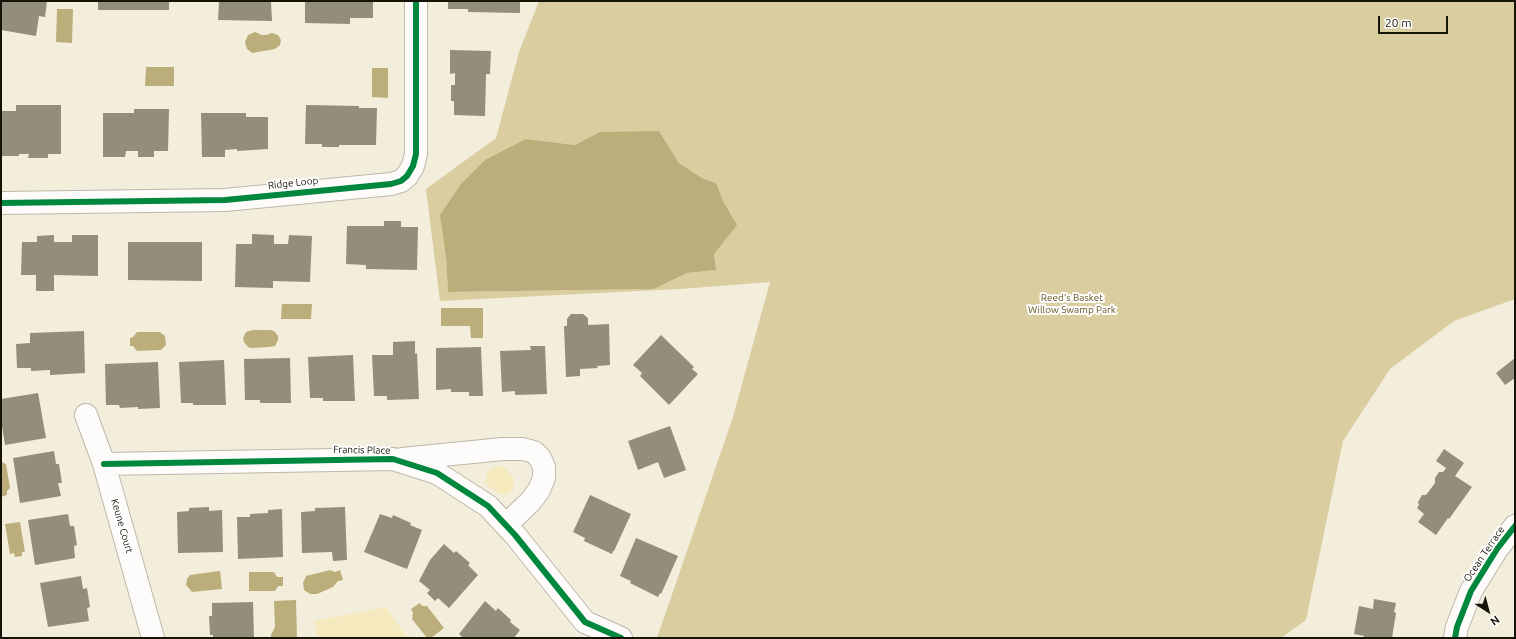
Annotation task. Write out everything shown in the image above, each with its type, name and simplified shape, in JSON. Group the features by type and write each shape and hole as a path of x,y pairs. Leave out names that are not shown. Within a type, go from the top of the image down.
{"street":[{"name":"Ridge Loop","path":"1,204 225,200 391,184 401,181 407,176 413,166 416,154 416,1"},
{"name":"Keune Court","path":"86,415 104,464 153,638"},
{"name":"Francis Place","path":"104,464 393,460 523,448 534,452 540,458 544,467 544,478 539,490 531,501 506,525"},
{"name":"Francis Place","path":"393,460 437,474 488,506 516,535 584,622 621,638"},
{"name":"Ocean Terrace","path":"1455,638 1457,627 1471,591 1497,549 1515,526"}],"shaded area":[{"path":"57,9 73,9 72,43 56,42"},
{"path":"255,32 262,35 272,33 278,35 281,40 280,45 275,49 252,53 247,49 245,42 248,35"},
{"path":"146,67 174,67 174,86 145,86"},
{"path":"372,68 388,68 388,98 372,97"},
{"path":"659,131 679,163 702,178 716,183 724,203 737,225 714,254 716,270 687,273 654,289 448,292 446,257 440,215 461,184 485,160 526,139 575,145 600,132"},
{"path":"282,304 312,304 311,319 281,319"},
{"path":"441,308 483,308 483,338 471,338 470,326 441,326"},
{"path":"253,330 274,331 278,336 275,346 251,348 244,342 243,338 246,332"},
{"path":"137,332 160,332 165,336 166,345 161,350 137,351 133,346 130,346 130,338"},
{"path":"1,462 6,464 10,488 7,491 7,495 1,497"},
{"path":"497,466 508,470 514,479 513,490 506,495 500,494 488,486 486,482 487,472"},
{"path":"20,522 25,552 22,552 22,556 15,557 14,553 10,554 5,524"},
{"path":"330,570 335,572 340,570 343,580 338,581 333,587 317,594 310,594 304,590 303,583 306,576"},
{"path":"220,571 222,589 192,592 186,585 187,579 190,575"},
{"path":"249,572 274,572 277,577 283,577 283,586 278,586 275,591 249,591"},
{"path":"296,600 297,638 271,638 275,627 274,601"},
{"path":"420,603 422,606 427,606 444,628 431,638 427,638 412,619 413,613 411,609"},
{"path":"386,607 407,638 317,638 314,621"}],"green space":[{"name":"Reed's Basket Willow Swamp Park","path":"539,1 1515,1 1515,299 1454,321 1390,369 1343,441 1306,620 1281,638 657,638 733,417 770,282 680,289 440,301 426,189 496,138 519,52","holes":["659,131 679,163 702,178 716,183 724,203 714,254 715,270 687,273 654,289 448,292 446,257 526,139 575,145"]}],"building":[{"path":"1,1 47,1 45,17 39,16 36,36 1,30"},
{"path":"98,1 169,1 169,10 98,10"},
{"path":"211,1 271,1 272,21 218,20 219,2"},
{"path":"305,1 373,1 373,18 350,18 350,24 305,23"},
{"path":"448,1 520,1 520,13 468,12 468,9 448,9"},
{"path":"450,50 491,51 490,74 486,74 485,116 454,115 454,101 451,101 451,85 455,85 455,73 450,74"},
{"path":"16,105 61,105 61,154 48,154 48,158 28,158 29,154 19,154 19,156 1,156 1,111 16,111"},
{"path":"306,105 359,106 359,108 377,108 376,145 339,145 339,147 322,147 322,144 305,144"},
{"path":"134,109 169,109 168,151 154,151 154,157 138,157 138,151 126,151 125,157 103,157 103,113 134,113"},
{"path":"201,113 246,113 246,117 268,117 268,149 237,151 237,149 225,150 225,157 202,157"},
{"path":"384,221 401,221 401,227 418,227 417,270 366,269 366,265 346,264 347,226 384,226"},
{"path":"252,234 274,235 274,244 288,244 289,235 312,236 310,282 273,281 273,288 235,287 236,244 252,244"},
{"path":"54,235 54,242 72,242 72,235 98,235 98,276 54,275 54,291 36,291 36,275 21,275 22,242 37,242 37,236"},
{"path":"128,242 202,242 202,281 128,280"},
{"path":"571,314 583,314 588,318 588,325 609,324 610,365 597,366 598,368 580,369 580,376 566,377 564,326 567,326 567,319"},
{"path":"84,331 85,373 50,375 50,370 31,371 31,368 17,368 16,344 30,343 30,333"},
{"path":"661,335 694,367 692,369 698,374 669,405 640,376 642,373 633,365"},
{"path":"415,341 419,399 387,400 387,396 374,396 372,355 393,355 393,342"},
{"path":"530,346 545,346 547,394 515,395 515,391 502,392 500,351 531,350"},
{"path":"481,347 483,396 469,396 469,392 451,392 451,389 436,390 436,348"},
{"path":"353,355 355,401 323,401 323,398 310,398 308,357"},
{"path":"290,358 291,403 260,403 260,400 245,400 244,359"},
{"path":"1515,358 1515,378 1505,385 1496,373"},
{"path":"224,360 226,405 193,405 193,403 181,403 179,362"},
{"path":"158,362 160,408 120,408 119,405 106,405 105,364"},
{"path":"38,393 46,438 5,445 1,420 1,399"},
{"path":"670,426 686,470 664,478 658,462 638,470 628,441"},
{"path":"1444,449 1464,463 1455,476 1472,487 1436,535 1418,522 1424,514 1417,508 1419,505 1418,502 1422,495 1426,495 1435,483 1435,478 1439,472 1443,472 1446,468 1436,461"},
{"path":"54,451 56,464 59,464 62,483 58,483 61,496 20,503 13,458"},
{"path":"590,495 631,514 612,554 584,541 585,538 573,532"},
{"path":"209,507 209,511 222,510 223,552 178,553 177,512 189,511 189,508"},
{"path":"345,507 347,560 333,561 332,552 302,553 301,512 315,511 315,508"},
{"path":"282,509 283,557 238,559 237,517 250,517 250,514 268,513 268,510"},
{"path":"68,514 70,526 74,526 77,545 74,546 75,558 35,565 28,520"},
{"path":"380,514 392,518 393,515 422,530 407,569 364,552"},
{"path":"636,538 678,556 661,594 660,593 658,597 630,583 631,581 620,576"},
{"path":"444,544 454,553 456,551 470,563 468,565 478,575 449,608 438,598 435,601 427,593 430,590 419,581 430,560"},
{"path":"81,576 83,589 87,588 90,607 87,608 89,621 48,627 40,583"},
{"path":"1374,599 1396,603 1392,638 1364,638 1364,636 1354,634 1359,606 1373,609"},
{"path":"485,601 496,611 498,608 511,620 510,622 520,630 514,638 463,638 459,634"},
{"path":"253,602 254,638 213,638 213,635 210,635 209,616 212,616 212,603"}],"cycle path":[{"path":"1,203 225,200 391,184 401,181 407,176 413,166 416,154 416,1"},
{"path":"104,464 393,459 437,473 488,506 515,535 585,622 621,638"},
{"path":"1455,638 1457,627 1471,591 1497,549 1515,526"}]}
